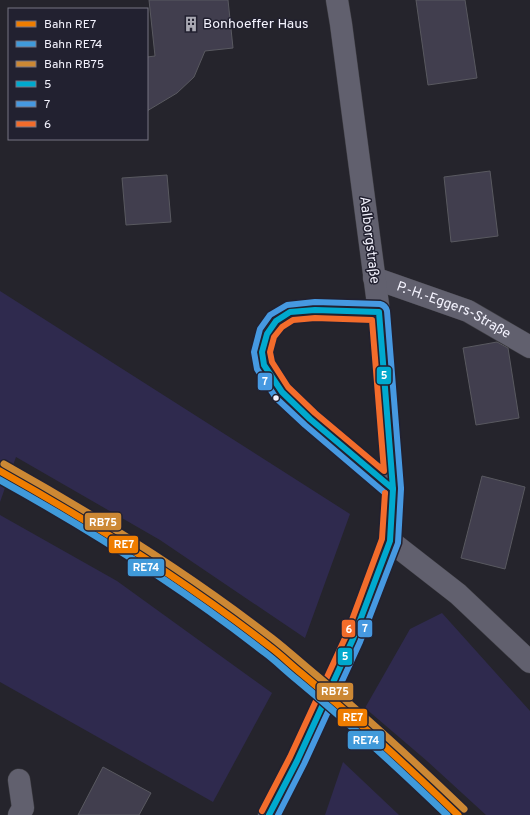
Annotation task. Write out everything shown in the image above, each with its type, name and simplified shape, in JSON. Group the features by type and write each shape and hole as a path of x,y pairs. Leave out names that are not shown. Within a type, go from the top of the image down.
{"street":[{"name":"Aalborgstraße","path":"269,815 297,761 353,639 390,541 393,489 379,312 337,0"},
{"name":"P.-H.-Eggers-Straße","path":"374,278 468,311 530,348"},
{"path":"379,312 315,310 290,312 276,321 267,334 262,352 264,365 282,392 310,419 393,489"},
{"path":"390,541 458,594 530,662"},
{"path":"19,780 23,808 19,815"}],"shaded area":[{"path":"0,291 350,514 305,638 160,540 16,457 0,502"},
{"path":"0,515 117,581 272,693 213,802 0,682"},
{"path":"442,613 530,711 530,815 486,815 427,761 365,708 410,629"},
{"path":"343,762 399,815 325,815"}],"building":[{"name":"Bonhoeffer Haus","path":"149,0 228,0 233,48 205,51 194,77 177,93 148,110 148,57 155,56"},
{"path":"416,0 465,0 477,78 428,85"},
{"path":"490,171 498,236 451,242 444,177"},
{"path":"167,175 171,222 126,225 122,178"},
{"path":"497,342 508,348 519,418 476,425 463,348"},
{"path":"482,476 525,487 505,569 461,558"},
{"path":"103,767 151,793 139,815 78,815"}],"rail line":[{"name":"RB75","path":"4,464 108,525 175,568 240,614 282,646 349,703 464,809"},
{"name":"RE7","path":"0,471 138,553 204,598 277,652 400,760 458,815"},
{"name":"RE74","path":"0,480 102,540 168,582 233,628 272,658 335,712 447,815"}],"transit line":[{"name":"7","path":"385,493 305,425 276,398 257,369 254,352 260,329 270,315 287,305 315,302 380,304 385,307 387,311 401,488"},
{"name":"5","path":"315,310 379,312 393,489 310,419 282,392 264,365 262,352 267,334 276,321 290,312 315,310"},
{"name":"6","path":"315,318 372,320 384,471 315,413 288,387 272,362 270,352 274,337 282,327 293,320 315,318"},
{"name":"5","path":"269,815 297,761 353,639 390,541 393,489"},
{"name":"7","path":"278,815 304,764 360,642 398,543 401,489"},
{"name":"6","path":"262,811 290,757 346,636 382,539 385,493"}],"place":[{"name":"Bonhoeffer Haus","path":"191,24"}]}
